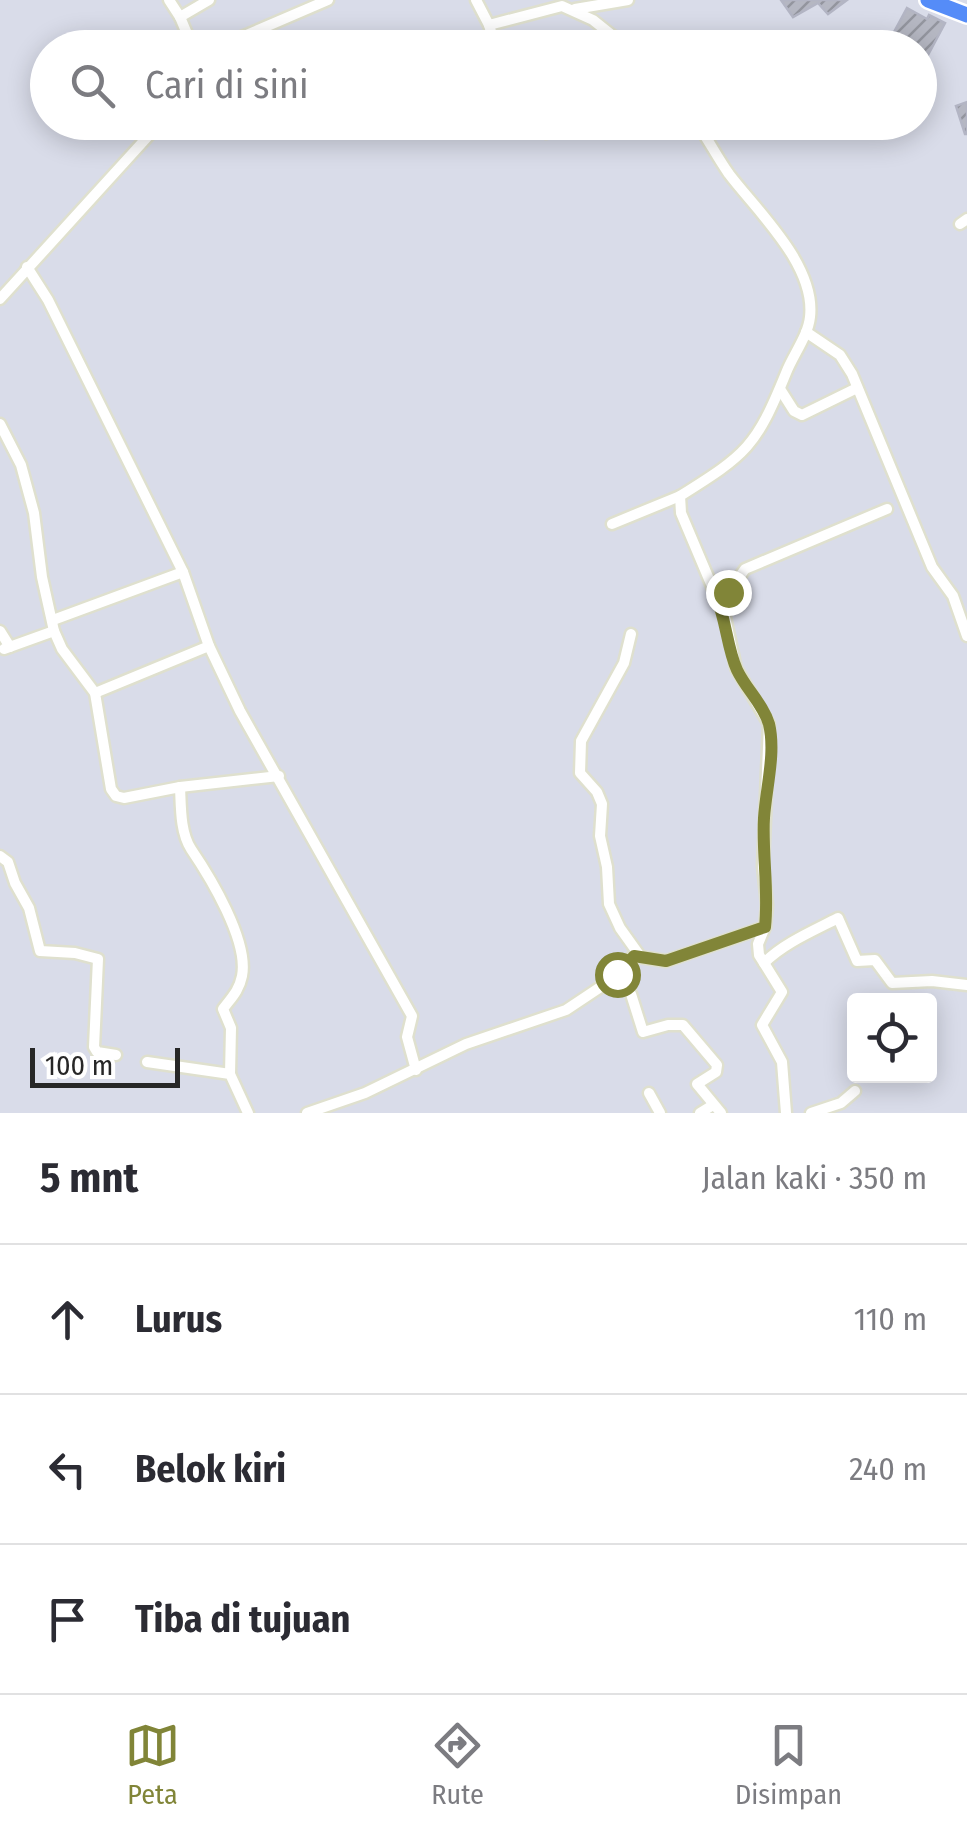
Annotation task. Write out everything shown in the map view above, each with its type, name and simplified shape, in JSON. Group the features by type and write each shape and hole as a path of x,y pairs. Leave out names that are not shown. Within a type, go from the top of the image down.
{"highway":[{"path":"928,0 967,15"}],"street":[{"path":"169,0 186,30"},
{"path":"180,16 209,0"},
{"path":"258,30 328,0"},
{"path":"476,0 491,30"},
{"path":"489,25 550,6 572,9 628,0"},
{"path":"572,9 606,30"},
{"path":"0,299 144,140"},
{"path":"612,524 680,496 732,463 750,446 766,423 811,316 807,292 791,250 708,140"},
{"path":"27,267 48,300 183,572 209,646 240,711 412,1016 407,1038 416,1070"},
{"path":"806,332 840,355 858,388 932,567 952,596 967,636"},
{"path":"780,389 794,411 802,415 858,388"},
{"path":"0,424 21,464 34,513 42,577 62,649 95,692 111,789 116,796 279,776"},
{"path":"680,496 681,514 725,617 736,668 768,724 763,866 767,906 758,955 782,992 762,1026 782,1062 786,1113"},
{"path":"716,596 731,589 745,569 887,508"},
{"path":"0,631 7,648 183,572"},
{"path":"631,634 624,664 581,741 580,773 602,804 600,836 610,904 620,928 640,956"},
{"path":"95,692 209,646"},
{"path":"180,788 190,847 228,908 243,972 236,994 223,1009 230,1028 230,1074 248,1113"},
{"path":"0,856 8,862 14,883 29,908 38,949 97,958 94,1046 97,1052 116,1055"},
{"path":"764,963 782,946 838,918 858,962 875,960 892,982 967,985"},
{"path":"307,1113 348,1100 466,1044 566,1010 617,974 634,956 666,961 765,927"},
{"path":"617,974 631,994 643,1032 668,1024 684,1025 718,1065 716,1072 698,1084 717,1109 700,1113"},
{"path":"147,1062 230,1074"},
{"path":"811,1113 841,1103 855,1090"},
{"path":"649,1093 660,1113"}],"building":[{"path":"781,0 847,0 828,14 818,3 793,17"},
{"path":"907,8 945,23 937,38 937,30 895,30"},
{"path":"967,102 967,134 965,134 956,106"}],"route":[{"path":"617,974 634,956 666,961 765,927 768,724 736,668 725,617 716,596 728,592"}]}
